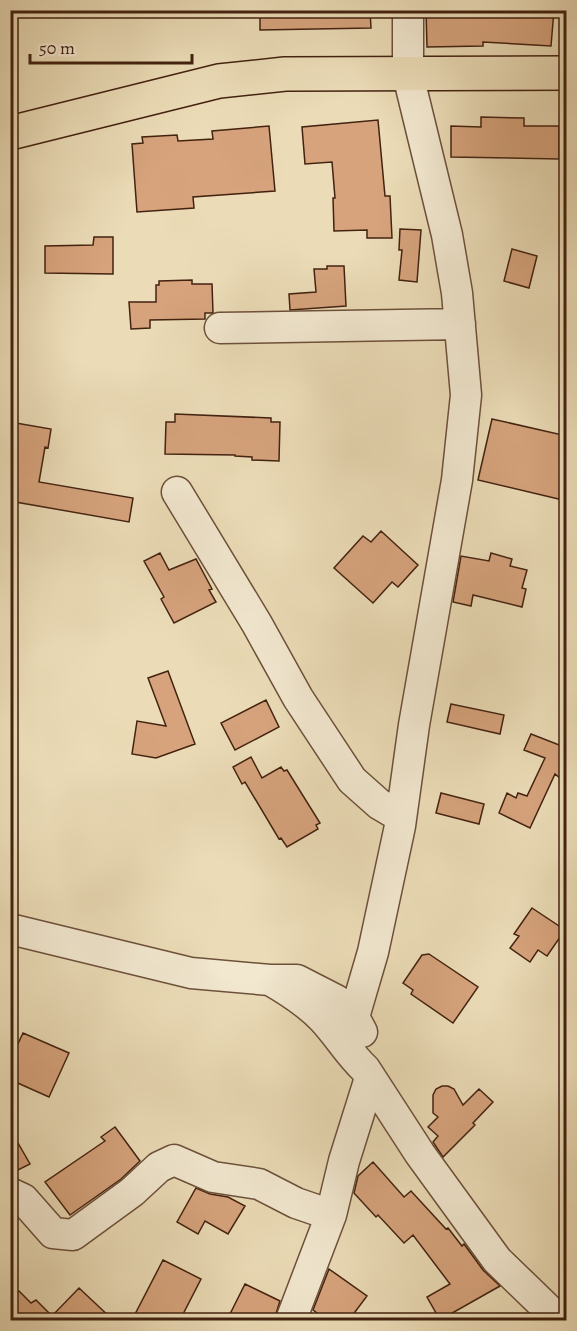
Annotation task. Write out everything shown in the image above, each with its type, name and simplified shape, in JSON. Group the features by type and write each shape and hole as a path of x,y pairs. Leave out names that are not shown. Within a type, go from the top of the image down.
{"main road":[{"path":"10,133 219,81 285,74 567,73"}],"street":[{"path":"347,1027 380,922 401,817 425,654 457,480 466,395 460,324 447,235 408,75 408,10"},
{"path":"220,328 460,324"},
{"path":"177,492 251,614 298,698 352,780 380,804 401,817"},
{"path":"10,929 190,973 297,980 336,1000 347,1027"},
{"path":"291,1320 331,1215 368,1074 365,1039 361,1026 347,1027"},
{"path":"368,1074 420,1154 497,1260 559,1320"},
{"path":"10,1193 23,1199 53,1233 73,1235 132,1192 159,1167 174,1160 213,1177 259,1184 296,1203 331,1215"}],"building":[{"path":"260,10 370,10 371,28 260,30"},
{"path":"426,10 554,10 551,46 483,42 483,46 427,47"},
{"path":"481,117 524,118 524,126 559,126 559,159 451,157 451,126 481,127"},
{"path":"378,120 385,196 390,196 392,238 367,238 367,230 334,231 333,198 335,198 332,162 305,164 302,127"},
{"path":"269,126 275,191 193,197 194,208 137,212 132,144 143,143 142,137 177,135 178,141 213,139 212,131"},
{"path":"400,229 421,230 417,282 399,280 402,250 399,250"},
{"path":"94,237 113,237 113,274 45,273 45,246 93,245"},
{"path":"512,249 537,256 529,288 504,281"},
{"path":"327,266 344,266 346,306 290,310 289,294 316,292 314,269 327,269"},
{"path":"192,280 192,284 212,284 213,313 205,313 205,319 150,320 150,328 131,329 129,302 156,302 156,285 159,285 159,281"},
{"path":"175,414 271,418 271,422 280,422 279,461 252,460 252,457 235,455 165,454 166,422 175,422"},
{"path":"492,419 567,436 567,501 478,480"},
{"path":"10,422 51,429 48,448 45,447 39,482 133,498 129,522 10,501"},
{"path":"381,531 418,565 398,587 392,582 373,603 334,568 363,536 371,542"},
{"path":"160,553 169,570 196,559 212,589 209,590 216,602 174,623 161,599 164,597 144,561"},
{"path":"491,553 512,559 510,566 527,570 522,588 526,589 522,607 473,595 471,606 453,602 461,556 489,561"},
{"path":"168,671 195,744 156,758 132,754 137,721 166,726 148,678"},
{"path":"266,700 279,727 235,750 221,723"},
{"path":"451,704 504,715 500,734 447,722"},
{"path":"531,734 567,748 567,784 555,774 530,828 499,813 507,793 516,798 518,793 527,796 545,758 524,750"},
{"path":"251,757 262,778 281,767 284,771 287,770 320,823 316,825 318,829 287,847 281,838 279,839 245,782 242,784 233,767"},
{"path":"441,793 484,804 479,824 436,813"},
{"path":"532,908 565,930 547,956 538,950 530,962 510,948 519,936 514,934"},
{"path":"429,954 478,987 453,1023 411,994 413,990 403,983 422,955"},
{"path":"23,1033 69,1053 49,1097 11,1080 16,1069 10,1066 10,1045 16,1048"},
{"path":"442,1086 454,1089 463,1105 479,1089 493,1102 473,1123 475,1125 443,1157 433,1142 438,1136 428,1127 438,1117 433,1113 433,1095 436,1089"},
{"path":"115,1127 140,1161 121,1179 70,1215 45,1182 105,1141 101,1137"},
{"path":"10,1129 30,1164 10,1174"},
{"path":"373,1162 404,1197 411,1191 446,1229 448,1228 462,1246 464,1244 483,1270 500,1286 440,1320 427,1297 450,1284 413,1235 404,1243 354,1193 358,1176"},
{"path":"196,1188 210,1194 228,1197 245,1206 228,1234 205,1221 198,1234 177,1222"},
{"path":"163,1260 201,1279 180,1320 132,1320"},
{"path":"329,1269 367,1296 349,1320 327,1320 313,1310"},
{"path":"245,1284 280,1301 274,1320 227,1320"},
{"path":"79,1288 113,1320 10,1320 10,1299 19,1291 31,1303 36,1300 52,1316"}]}
